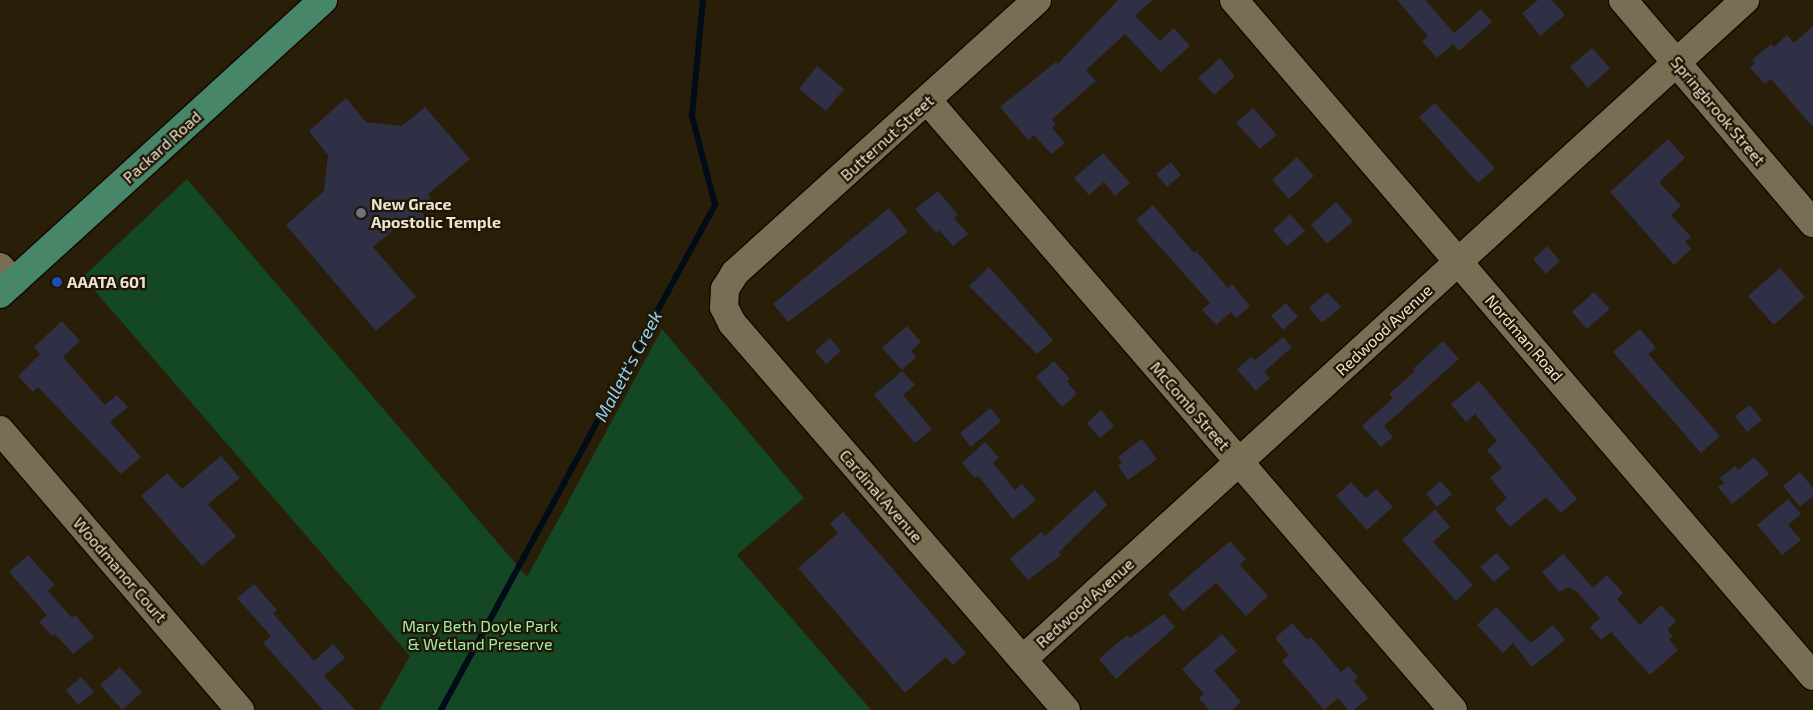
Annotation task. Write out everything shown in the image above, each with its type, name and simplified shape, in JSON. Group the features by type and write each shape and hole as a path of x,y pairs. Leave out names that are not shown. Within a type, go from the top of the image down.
{"main road":[{"name":"Packard Road","path":"4,281 323,0"}],"street":[{"name":"Butternut Street","path":"736,273 928,101 1037,0"},
{"name":"Nordman Road","path":"1234,0 1813,676"},
{"name":"Springbrook Street","path":"1624,0 1813,223"},
{"name":"Redwood Avenue","path":"1023,659 1745,0"},
{"name":"McComb Street","path":"928,101 1454,710"},
{"name":"Cardinal Avenue","path":"736,273 726,289 724,307 732,323 1066,710"},
{"name":"Woodmanor Court","path":"0,430 240,710"}],"green space":[{"name":"Mary Beth Doyle Park & Wetland Preserve","path":"187,179 527,577 662,329 804,498 737,555 871,710 379,710 410,656 83,277"}],"building":[{"path":"1118,0 1152,0 1135,16 1160,41 1174,28 1190,46 1161,72 1125,34 1086,70 1096,81 1051,120 1056,124 1052,128 1065,143 1051,154 1034,135 1028,140 1000,107 1056,62 1058,64"},
{"path":"1397,0 1425,0 1454,33 1481,9 1492,22 1459,51 1453,44 1437,58 1422,41 1428,36"},
{"path":"1538,0 1552,0 1565,15 1540,36 1522,13"},
{"path":"1813,26 1813,127 1771,79 1765,84 1750,68 1755,63 1752,60 1771,44 1774,47 1787,35 1794,43"},
{"path":"1592,48 1610,68 1588,88 1570,67"},
{"path":"1220,58 1235,76 1214,95 1198,78"},
{"path":"817,66 844,89 826,111 799,89"},
{"name":"New Grace Apostolic Temple","path":"346,98 366,122 402,126 425,107 470,159 428,194 431,198 419,209 427,218 413,229 405,220 373,247 416,297 376,331 286,225 324,191 328,155 309,131"},
{"path":"1435,103 1495,168 1478,183 1419,117"},
{"path":"1253,108 1277,135 1260,149 1236,123"},
{"path":"1668,139 1685,158 1659,182 1681,206 1671,215 1691,237 1685,242 1691,249 1674,265 1610,192"},
{"path":"1103,153 1130,183 1115,196 1104,182 1089,195 1074,178"},
{"path":"1297,157 1314,176 1289,199 1272,180"},
{"path":"1171,162 1181,175 1167,187 1156,174"},
{"path":"938,191 958,215 954,218 968,234 953,246 939,230 936,233 915,209"},
{"path":"1336,202 1353,221 1327,244 1311,225"},
{"path":"1153,205 1194,253 1196,251 1228,288 1232,284 1250,306 1236,318 1231,312 1216,325 1202,310 1210,303 1136,220"},
{"path":"889,208 908,232 788,322 773,304"},
{"path":"1290,214 1305,231 1287,246 1273,230"},
{"path":"1547,246 1560,261 1546,274 1533,259"},
{"path":"989,267 1053,340 1037,354 969,286"},
{"path":"1780,268 1805,297 1774,325 1748,296"},
{"path":"1327,292 1341,307 1322,323 1309,308"},
{"path":"1594,292 1610,309 1587,329 1572,312"},
{"path":"1286,303 1298,317 1283,330 1271,316"},
{"path":"62,321 80,341 63,357 105,405 117,395 128,407 110,422 141,457 121,474 38,387 33,392 18,376 40,354 34,347"},
{"path":"907,326 921,342 911,351 916,357 902,370 882,348"},
{"path":"1640,329 1656,348 1648,354 1720,436 1701,453 1613,352"},
{"path":"1283,337 1292,347 1264,372 1270,378 1256,391 1237,369 1251,357 1255,360"},
{"path":"830,338 841,351 826,364 815,351"},
{"path":"1443,341 1459,359 1384,426 1393,437 1381,447 1362,426 1393,398 1389,394 1415,371 1413,369"},
{"path":"1054,361 1070,379 1067,382 1077,394 1062,407 1036,377"},
{"path":"902,371 915,385 903,395 932,429 915,443 874,395"},
{"path":"1479,381 1577,499 1561,513 1546,497 1510,527 1495,509 1507,498 1490,478 1502,468 1487,450 1497,441 1475,414 1466,422 1451,404"},
{"path":"1750,405 1762,420 1747,432 1735,416"},
{"path":"990,408 1001,421 971,447 960,433"},
{"path":"1101,410 1114,426 1100,438 1087,423"},
{"path":"1142,439 1157,459 1128,480 1118,466 1122,463 1118,457"},
{"path":"985,442 999,458 993,463 1015,490 1022,484 1036,500 1013,519 978,476 975,478 962,463"},
{"path":"221,456 240,478 208,504 236,536 202,566 141,496 167,473 182,489"},
{"path":"1754,457 1769,474 1732,504 1718,487 1724,483 1720,478 1735,466 1738,470"},
{"path":"1800,472 1813,488 1813,496 1800,507 1783,486"},
{"path":"1440,481 1452,494 1437,507 1426,494"},
{"path":"1351,482 1366,498 1376,489 1393,507 1367,530 1336,496"},
{"path":"1095,490 1107,505 1059,552 1061,555 1028,580 1010,559 1041,532 1045,536"},
{"path":"1788,499 1801,514 1788,525 1801,540 1782,555 1757,525"},
{"path":"1435,509 1450,527 1433,542 1473,585 1456,601 1402,540"},
{"path":"843,512 966,653 953,665 946,657 905,693 798,568 838,533 830,523"},
{"path":"1230,541 1246,559 1240,565 1268,596 1246,616 1216,583 1183,611 1168,594"},
{"path":"1496,553 1510,568 1494,582 1480,567"},
{"path":"1563,554 1593,588 1607,575 1623,593 1617,599 1640,625 1661,605 1676,621 1667,630 1673,636 1669,639 1678,650 1650,675 1611,632 1601,640 1590,627 1600,618 1576,591 1569,587 1559,592 1542,572"},
{"path":"28,555 55,585 48,591 72,618 75,615 94,637 73,654 55,634 52,636 39,622 47,615 9,572"},
{"path":"254,584 277,610 273,613 314,661 333,644 345,658 324,676 355,710 323,710 263,643 271,636 237,598"},
{"path":"1496,607 1531,643 1553,625 1565,640 1532,667 1513,643 1503,653 1477,625"},
{"path":"1164,614 1175,627 1116,679 1099,659 1127,635 1130,638"},
{"path":"1292,623 1307,640 1311,637 1341,672 1348,666 1358,677 1354,681 1368,698 1354,710 1348,710 1338,698 1324,710 1282,661 1289,655 1275,638"},
{"path":"1222,634 1237,651 1214,671 1241,702 1232,710 1209,710 1199,698 1204,694 1182,669"},
{"path":"120,667 142,692 122,710 100,685"},
{"path":"81,677 94,692 78,705 66,690"}],"waterway":[{"name":"Mallett's Creek","path":"441,710 715,205 692,116 703,0"}],"place":[{"name":"New Grace Apostolic Temple","path":"361,213"},
{"name":"AAATA 601","path":"57,282"}]}
